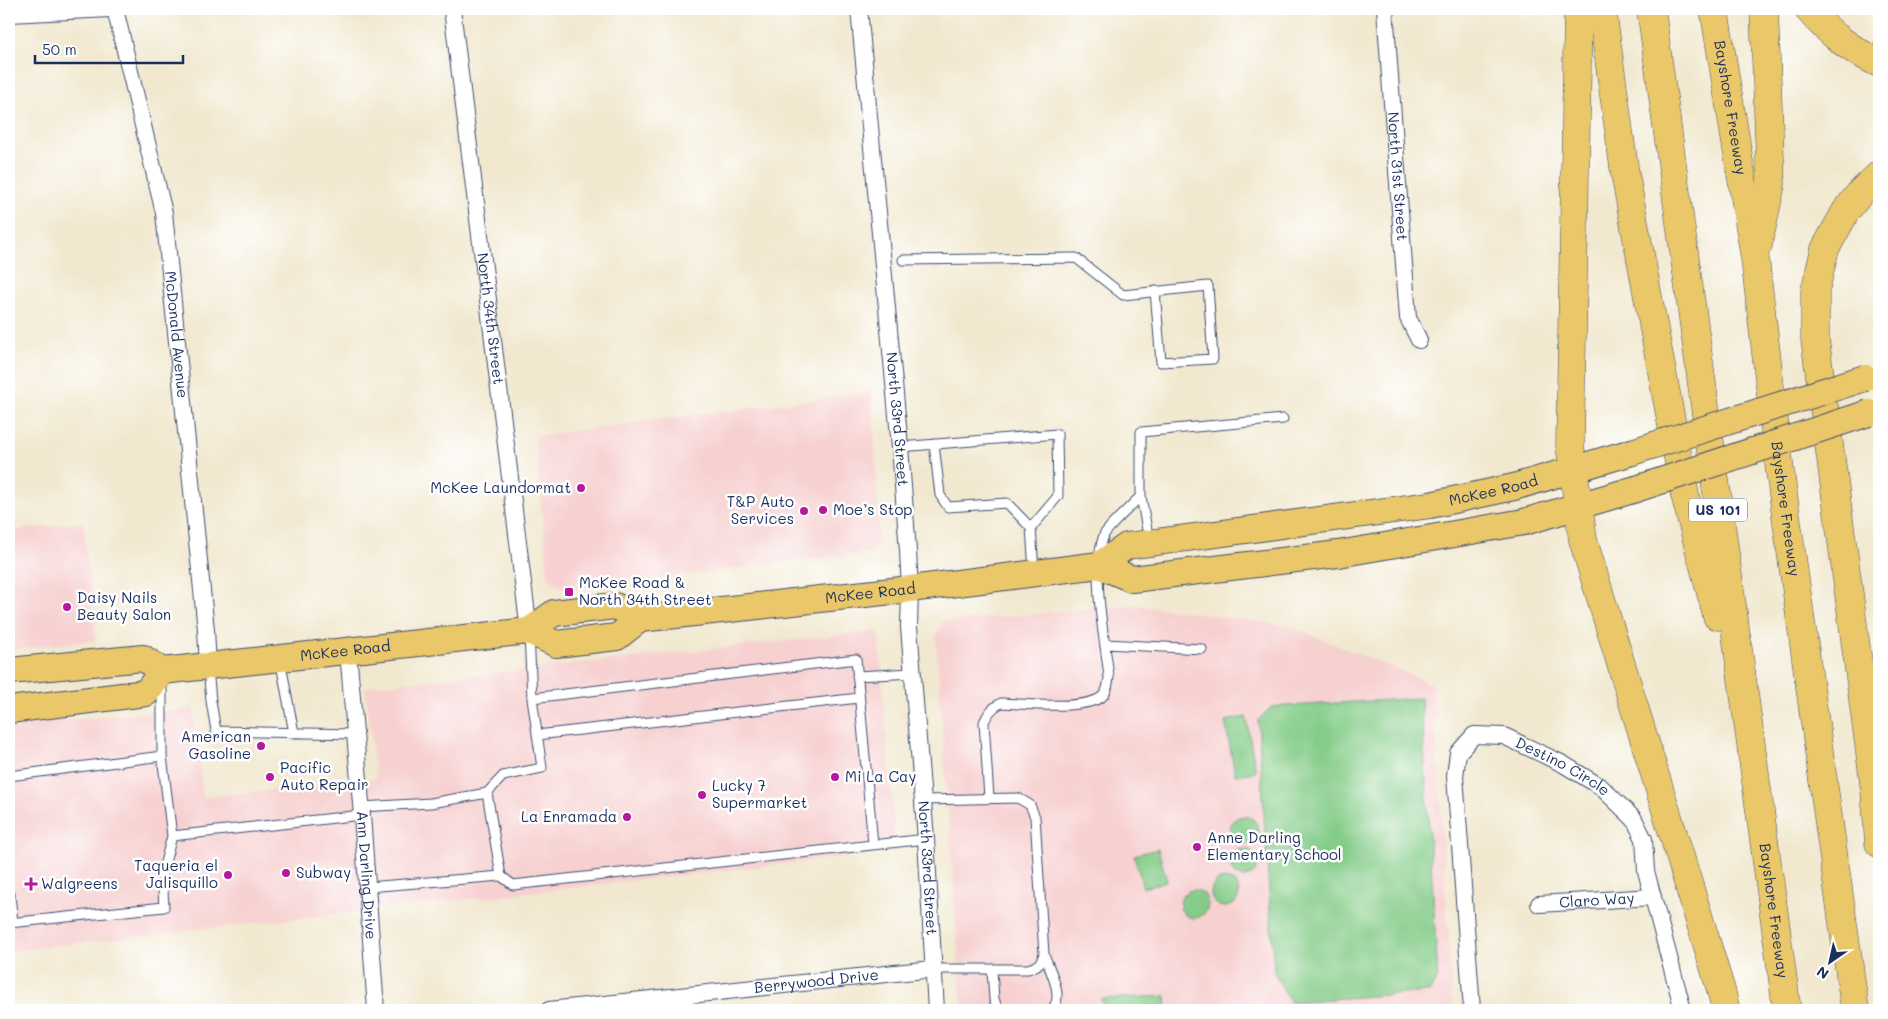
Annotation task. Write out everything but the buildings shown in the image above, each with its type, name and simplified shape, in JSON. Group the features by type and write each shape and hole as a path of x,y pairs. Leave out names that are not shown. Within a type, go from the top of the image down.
{"highway":[{"path":"1578,9 1570,445 1583,540 1726,1010"},
{"path":"1602,9 1625,174 1686,495 1747,729"},
{"name":"Bayshore Freeway","path":"1651,9 1747,729 1787,1010"},
{"name":"Bayshore Freeway","path":"1714,9 1755,259 1780,472 1855,1010"},
{"path":"1755,259 1772,184 1764,9"},
{"path":"1808,9 1838,40 1858,53 1879,63"},
{"path":"1879,176 1861,192 1846,211 1825,249 1815,291 1814,339 1874,780 1879,843"}],"main road":[{"name":"McKee Road","path":"162,670 529,631 556,644 617,637 640,619 910,589 1099,564 1128,546 1430,505 1514,487 1632,452 1872,376"},
{"path":"1099,564 1132,579 1338,554 1524,522 1636,489 1874,412"},
{"path":"9,671 143,658 162,670 146,693 9,710"}],"street":[{"path":"9,14 110,9"},
{"name":"McDonald Avenue","path":"114,9 164,213 208,666"},
{"name":"North 34th Street","path":"452,9 529,631"},
{"name":"North 33rd Street","path":"859,9 900,447 910,589 908,627 926,839 936,1010"},
{"name":"North 31st Street","path":"1385,9 1408,318 1419,340"},
{"name":"Ann Darling Drive","path":"348,651 368,887 376,1010"},
{"name":"Destino Circle","path":"1472,1010 1455,776 1458,752 1474,735 1504,736 1563,764 1601,787 1634,819 1644,839 1646,871 1683,1010"},
{"name":"Claro Way","path":"1539,904 1653,897"},
{"name":"Berrywood Drive","path":"550,1010 656,1005 933,969"}],"lane":[{"path":"903,260 1076,258 1123,295 1155,291 1208,286 1213,359 1161,362 1155,291"},
{"path":"1149,543 1141,496 1141,432 1283,419"},
{"path":"900,447 1057,434 1058,496 1031,528"},
{"path":"934,444 940,495 948,507 1007,503 1031,528 1034,572"},
{"path":"989,798 984,722 988,713 1001,703 1073,705 1101,698 1107,690 1109,677 1100,601 1099,564 1104,534 1141,496"},
{"path":"172,836 431,803 487,793 503,776 542,768 532,698 529,631"},
{"path":"1106,644 1202,649"},
{"path":"280,658 294,733"},
{"path":"532,698 856,659 873,844"},
{"path":"208,666 210,701 216,731 354,734"},
{"path":"10,896 11,923 164,907 162,874 172,836 162,756 162,670"},
{"path":"857,676 912,673"},
{"path":"537,736 859,698"},
{"path":"9,776 162,756"},
{"path":"487,793 501,876"},
{"path":"923,800 1018,798 1030,805 1035,817 1044,954 1058,1001 1051,1010"},
{"path":"368,887 501,876 513,885 926,839"},
{"path":"933,969 1028,969 1036,967 1042,961 1044,954"},
{"path":"992,970 994,999 998,1010"}],"shaded area":[{"path":"872,392 879,535 876,547 870,552 565,589 554,584 548,575 535,436"},
{"path":"83,522 96,640 9,650 9,531"},
{"name":"Anne Darling Elementary School","path":"1137,605 1289,626 1433,684 1453,1010 962,1010 936,636 942,622"},
{"path":"878,631 896,851 9,951 9,725 193,709 203,797 329,784 376,778 365,687"}],"green space":[{"path":"1421,698 1438,978 1429,992 1290,1002 1274,972 1258,720 1271,707"},
{"path":"1246,717 1256,772 1235,775 1225,721"},
{"path":"1244,816 1254,820 1258,830 1254,840 1244,844 1234,840 1230,830 1234,820"},
{"path":"1158,849 1167,881 1143,888 1134,855"},
{"path":"1244,849 1254,853 1258,863 1254,873 1244,877 1234,873 1230,863 1234,853"},
{"path":"1225,879 1235,883 1239,893 1235,903 1225,907 1215,903 1211,893 1215,883"},
{"path":"1194,890 1204,894 1208,904 1204,914 1194,918 1184,914 1180,904 1184,894"},
{"path":"1166,996 1167,1010 1104,1010 1101,999"}],"place":[{"name":"McKee Laundormat","path":"581,488"},
{"name":"Moe’s Stop","path":"823,510"},
{"name":"T&P Auto Services","path":"804,511"},
{"name":"McKee Road & North 34th Street","path":"569,592"},
{"name":"Daisy Nails Beauty Salon","path":"67,607"},
{"name":"American Gasoline","path":"261,746"},
{"name":"Pacific Auto Repair","path":"270,777"},
{"name":"Mi La Cay","path":"835,777"},
{"name":"Lucky 7 Supermarket","path":"702,795"},
{"name":"La Enramada","path":"627,817"},
{"name":"Anne Darling Elementary School","path":"1197,847"},
{"name":"Subway","path":"286,873"},
{"name":"Taqueria el Jalisquillo","path":"228,875"},
{"name":"Walgreens","path":"31,884"}]}
